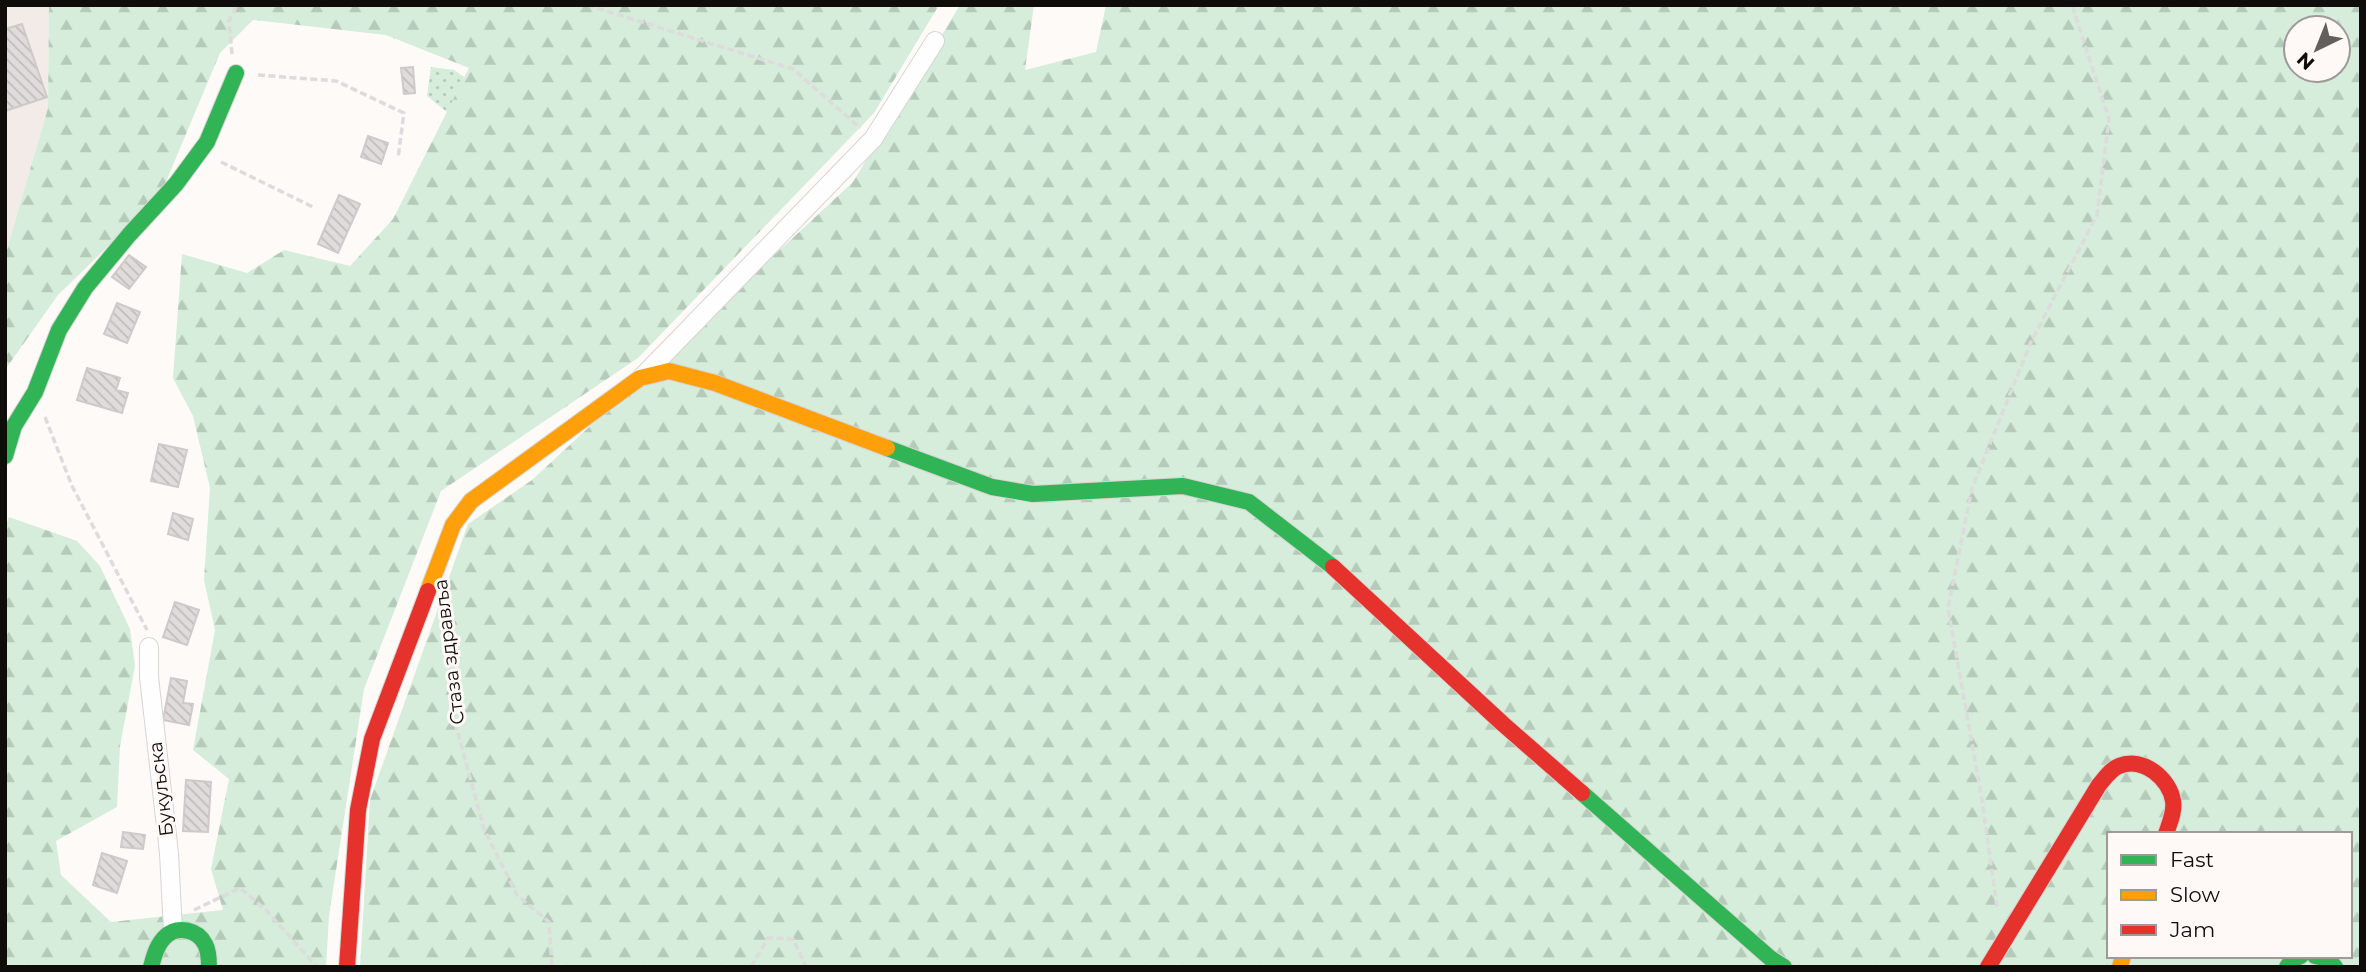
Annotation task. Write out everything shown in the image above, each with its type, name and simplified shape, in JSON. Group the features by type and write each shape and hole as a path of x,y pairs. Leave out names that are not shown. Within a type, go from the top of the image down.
{"street":[{"path":"347,967 358,810 372,739 453,525 471,501 640,378 873,139 935,41"},
{"path":"5,456 14,426 35,392 59,330 85,288 176,184 207,142 236,73"},
{"path":"640,378 669,371 715,383 992,487 1033,494 1183,486 1249,502 1321,556 1503,724 1770,958 1784,967"},
{"name":"Букуљска","path":"149,647 149,677 169,853 172,924"},
{"path":"1988,967 2099,785 2118,766 2134,764 2150,769 2162,777 2174,804 2167,832"},
{"path":"151,967 159,945 172,924 198,936 205,944 209,967"}],"path":[{"path":"237,5 229,21 236,73 336,81 404,113 398,158"},
{"path":"587,5 793,69 873,139"},
{"path":"2003,942 1982,800 1948,608 1972,488 2031,342 2097,215 2109,119 2072,5"},
{"path":"200,152 313,207"},
{"path":"35,392 72,486 147,630 149,647"},
{"name":"Стаза здравља","path":"445,600 454,662 453,715 484,829 517,895 549,922 552,967"},
{"path":"172,924 240,888 266,909 317,967"},
{"path":"751,967 768,939 793,939 806,967"}],"shaded area":[{"path":"5,5 49,5 48,108 5,256"}],"green space":[{"path":"49,5 939,5 874,113 638,358 441,491 364,689 329,916 326,967 5,967 5,528 9,517 77,541 100,566 130,629 135,666 120,746 117,807 56,841 61,875 111,922 223,910 211,869 229,779 193,750 215,630 204,580 210,488 193,416 173,378 182,254 247,273 284,250 350,266 393,219 469,68 386,35 253,20 220,53 160,196 58,295 5,370 5,256 48,108"},
{"path":"960,5 1034,5 1025,70 1096,52 1106,5 2361,5 2361,967 360,967 370,800 468,524 532,480 853,182"},
{"path":"431,67 454,70 555,137 504,158 427,96"}],"building":[{"path":"22,24 47,97 5,111 5,29"},
{"path":"413,67 415,93 404,94 401,68"},
{"path":"368,136 388,143 381,164 361,157"},
{"path":"339,195 360,204 338,253 318,244"},
{"path":"129,255 146,267 129,289 112,277"},
{"path":"117,303 140,312 127,343 104,334"},
{"path":"87,368 120,378 116,390 128,393 122,413 77,400"},
{"path":"159,444 187,450 178,487 151,481"},
{"path":"173,513 193,519 188,540 168,534"},
{"path":"175,602 199,610 187,645 163,637"},
{"path":"171,678 187,681 183,703 193,704 189,725 163,720"},
{"path":"186,780 211,782 208,832 183,831"},
{"path":"123,832 145,835 143,849 121,847"},
{"path":"102,853 127,861 117,893 93,885"}],"traffic: fast":[{"path":"5,456 14,426 35,392 59,330 85,288 176,184 207,142 236,73"},
{"path":"887,448 992,487 1033,494 1183,486 1249,502 1333,567"},
{"path":"1582,793 1770,958 1784,967"},
{"path":"151,967 156,950 163,939 182,930 193,932 202,939 209,956 209,967"},
{"path":"2287,967 2296,958"},
{"path":"2324,958 2335,967"}],"traffic: slow":[{"path":"428,591 453,525 471,501 640,378 669,371 715,383 887,448"},
{"path":"2120,967 2122,958"}],"traffic: jam":[{"path":"1333,567 1582,793"},
{"path":"347,967 358,810 372,739 428,591"},
{"path":"1988,967 2099,785 2113,769 2137,764 2154,772 2167,785 2173,805 2167,832"}]}
